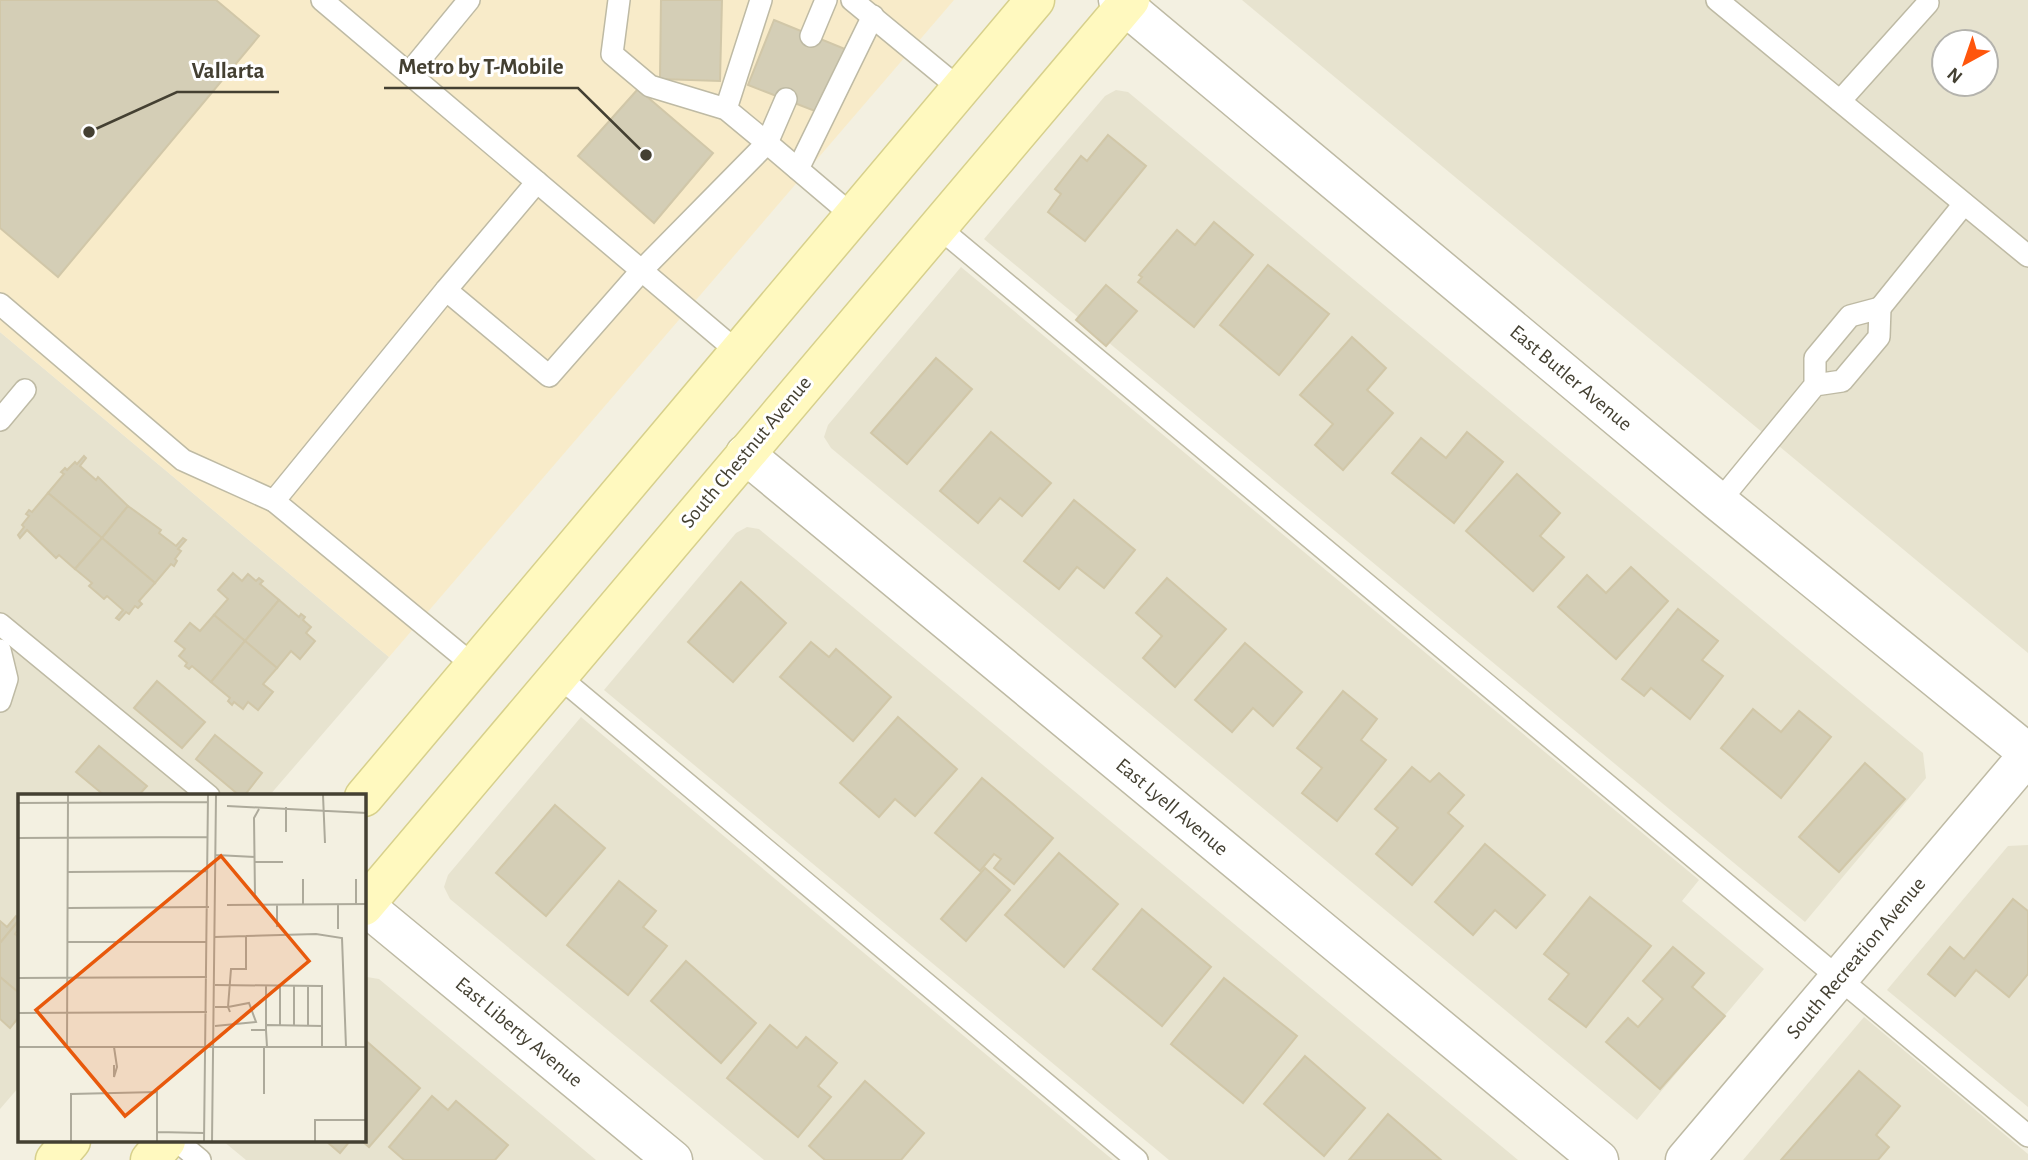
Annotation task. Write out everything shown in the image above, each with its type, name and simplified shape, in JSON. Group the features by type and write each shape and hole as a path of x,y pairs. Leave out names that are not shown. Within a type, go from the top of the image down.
{"main road":[{"path":"366,795 1035,0"},
{"name":"South Chestnut Avenue","path":"366,903 1124,2"},
{"path":"55,1160 70,1142"},
{"path":"150,1160 165,1142"}],"street":[{"name":"East Butler Avenue","path":"1124,2 1719,502 2028,754"},
{"name":"East Lyell Avenue","path":"744,454 1599,1160"},
{"name":"South Recreation Avenue","path":"1685,1160 2028,754"},
{"name":"East Liberty Avenue","path":"366,907 673,1160"}],"lane":[{"path":"323,0 739,352"},
{"path":"409,73 469,0"},
{"path":"619,0 612,54 650,86 726,109 853,216"},
{"path":"726,109 761,0"},
{"path":"811,36 826,0"},
{"path":"852,0 960,89"},
{"path":"1717,0 2028,256"},
{"path":"1840,102 1928,4"},
{"path":"798,169 873,16"},
{"path":"446,290 549,376 642,270 767,143 786,99"},
{"path":"274,501 537,182"},
{"path":"1719,502 1815,385 1815,358 1850,316 1880,308 1964,204"},
{"path":"937,226 2028,1136"},
{"path":"0,304 183,460 274,501 473,665"},
{"path":"1815,385 1842,381 1850,372 1879,337 1880,308"},
{"path":"0,420 25,390"},
{"path":"0,624 207,794"},
{"path":"0,650 6,679 0,701"},
{"path":"558,676 1137,1160"},
{"path":"178,1142 200,1160"}],"shaded area":[{"path":"0,0 954,0 389,657 0,332"},
{"path":"1242,0 2028,0 2028,653"},
{"path":"1116,90 1128,92 1923,753 1926,778 1805,922 984,239 1105,96"},
{"path":"961,267 1699,880 1682,901 1764,969 1637,1120 831,448 824,437 828,425"},
{"path":"0,332 389,657 271,794 18,794 18,1088 0,1109"},
{"path":"747,527 759,529 1518,1160 1169,1160 604,690 736,533"},
{"path":"581,717 1113,1160 764,1160 450,899 444,887 448,875"},
{"path":"2028,845 2028,1107 1887,990 2008,846"},
{"path":"366,978 379,979 596,1160 246,1160 224,1142 366,1142"},
{"path":"1864,1017 2028,1154 2028,1160 1743,1160"}],"building":[{"path":"0,0 216,0 259,36 58,277 0,228"},
{"path":"661,0 722,0 720,81 660,79"},
{"path":"774,20 845,49 820,113 748,85"},
{"path":"638,89 713,153 654,223 578,156"},
{"path":"1108,135 1146,166 1085,241 1048,212 1061,194 1055,189 1081,156 1087,161"},
{"path":"1214,222 1253,255 1194,327 1138,282 1142,277 1139,275 1177,230 1195,245"},
{"path":"1268,265 1329,314 1279,375 1220,325"},
{"path":"1106,285 1137,311 1106,346 1076,320"},
{"path":"1352,337 1386,368 1367,390 1393,413 1343,470 1315,445 1333,424 1300,395"},
{"path":"936,358 972,389 907,464 871,433"},
{"path":"991,432 1051,483 1022,516 1000,498 978,523 940,491"},
{"path":"1467,432 1503,462 1454,523 1392,473 1421,438 1446,458"},
{"path":"84,456 86,458 80,466 96,480 98,477 128,506 102,538 48,493 64,474 61,472 75,462 77,464"},
{"path":"1517,474 1560,513 1540,536 1564,557 1533,591 1466,531"},
{"path":"48,493 102,538 75,569 59,555 56,558 27,530 20,538 18,535 29,516 26,514 29,510 32,512"},
{"path":"1074,500 1135,550 1104,588 1077,567 1059,589 1024,561"},
{"path":"128,506 161,530 159,533 176,546 183,538 186,540 178,549 181,551 174,566 171,564 155,583 102,538"},
{"path":"102,538 155,583 139,601 142,604 138,608 135,606 129,614 126,612 119,620 116,618 123,610 107,596 104,599 89,586 92,583 75,569"},
{"path":"1631,567 1668,601 1616,659 1558,607 1587,575 1606,593"},
{"path":"233,573 242,581 248,574 256,581 259,578 263,581 260,584 279,600 245,641 214,615 228,599 218,590"},
{"path":"1167,578 1226,629 1175,687 1143,658 1162,636 1136,613"},
{"path":"741,582 786,623 733,682 688,642"},
{"path":"279,600 299,617 301,614 305,617 303,620 311,627 306,633 315,641 300,659 291,651 277,668 245,641"},
{"path":"1678,609 1718,641 1702,660 1723,676 1690,719 1651,688 1644,696 1622,679"},
{"path":"214,615 245,641 211,682 192,666 189,669 185,666 187,663 179,656 185,649 175,641 190,623 200,631"},
{"path":"245,641 277,668 263,684 273,692 258,710 248,702 243,709 234,702 232,705 228,701 230,698 211,682"},
{"path":"811,642 829,657 836,649 891,697 853,741 780,677"},
{"path":"1245,643 1302,692 1273,726 1253,708 1232,732 1195,700"},
{"path":"157,681 205,722 182,748 134,708"},
{"path":"1343,691 1377,719 1361,740 1386,760 1337,821 1302,793 1322,768 1297,748"},
{"path":"1753,709 1781,732 1799,711 1831,737 1781,798 1721,748"},
{"path":"898,717 957,769 915,816 895,799 879,817 840,783"},
{"path":"215,735 262,773 246,794 238,794 196,759"},
{"path":"99,746 147,786 140,794 103,794 76,772"},
{"path":"1865,763 1905,799 1839,872 1799,837"},
{"path":"1412,767 1430,782 1439,773 1464,795 1448,813 1463,826 1412,885 1376,854 1398,828 1375,809"},
{"path":"982,778 1053,838 1014,884 994,868 1001,859 994,854 980,871 935,833"},
{"path":"555,805 605,848 546,916 496,873"},
{"path":"1485,844 1545,895 1516,928 1495,910 1473,935 1435,902"},
{"path":"1059,853 1118,904 1064,967 1005,915"},
{"path":"985,868 1010,890 966,941 941,919"},
{"path":"619,881 656,911 643,927 667,946 628,995 567,945"},
{"path":"1590,897 1651,946 1586,1027 1549,999 1569,974 1544,954"},
{"path":"2013,899 2028,911 2028,974 2009,997 1976,970 1955,996 1928,974 1950,947 1964,959"},
{"path":"1142,909 1211,967 1162,1026 1093,969"},
{"path":"16,916 18,921 0,943 0,921 7,927"},
{"path":"18,921 15,934 18,936 18,992 0,977 0,943"},
{"path":"1673,947 1704,973 1692,987 1725,1016 1660,1089 1606,1042 1628,1018 1638,1027 1663,999 1643,981"},
{"path":"686,961 756,1023 721,1063 651,1001"},
{"path":"0,977 18,992 18,1018 10,1028 0,1019"},
{"path":"1224,978 1297,1036 1243,1103 1171,1044"},
{"path":"770,1025 797,1048 806,1037 837,1063 818,1086 831,1097 798,1137 727,1078"},
{"path":"366,1041 420,1088 369,1147 363,1142 366,1142"},
{"path":"1305,1056 1365,1108 1324,1156 1264,1104"},
{"path":"1859,1071 1900,1106 1876,1135 1889,1147 1878,1160 1781,1160"},
{"path":"865,1081 924,1133 901,1160 825,1160 809,1146"},
{"path":"432,1096 448,1110 456,1101 508,1145 495,1160 404,1160 389,1147"},
{"path":"1388,1114 1441,1160 1349,1160"},
{"path":"327,1142 349,1142 340,1153"}],"place":[{"name":"Vallarta","path":"89,132"},
{"name":"Metro by T-Mobile","path":"646,155"}]}
